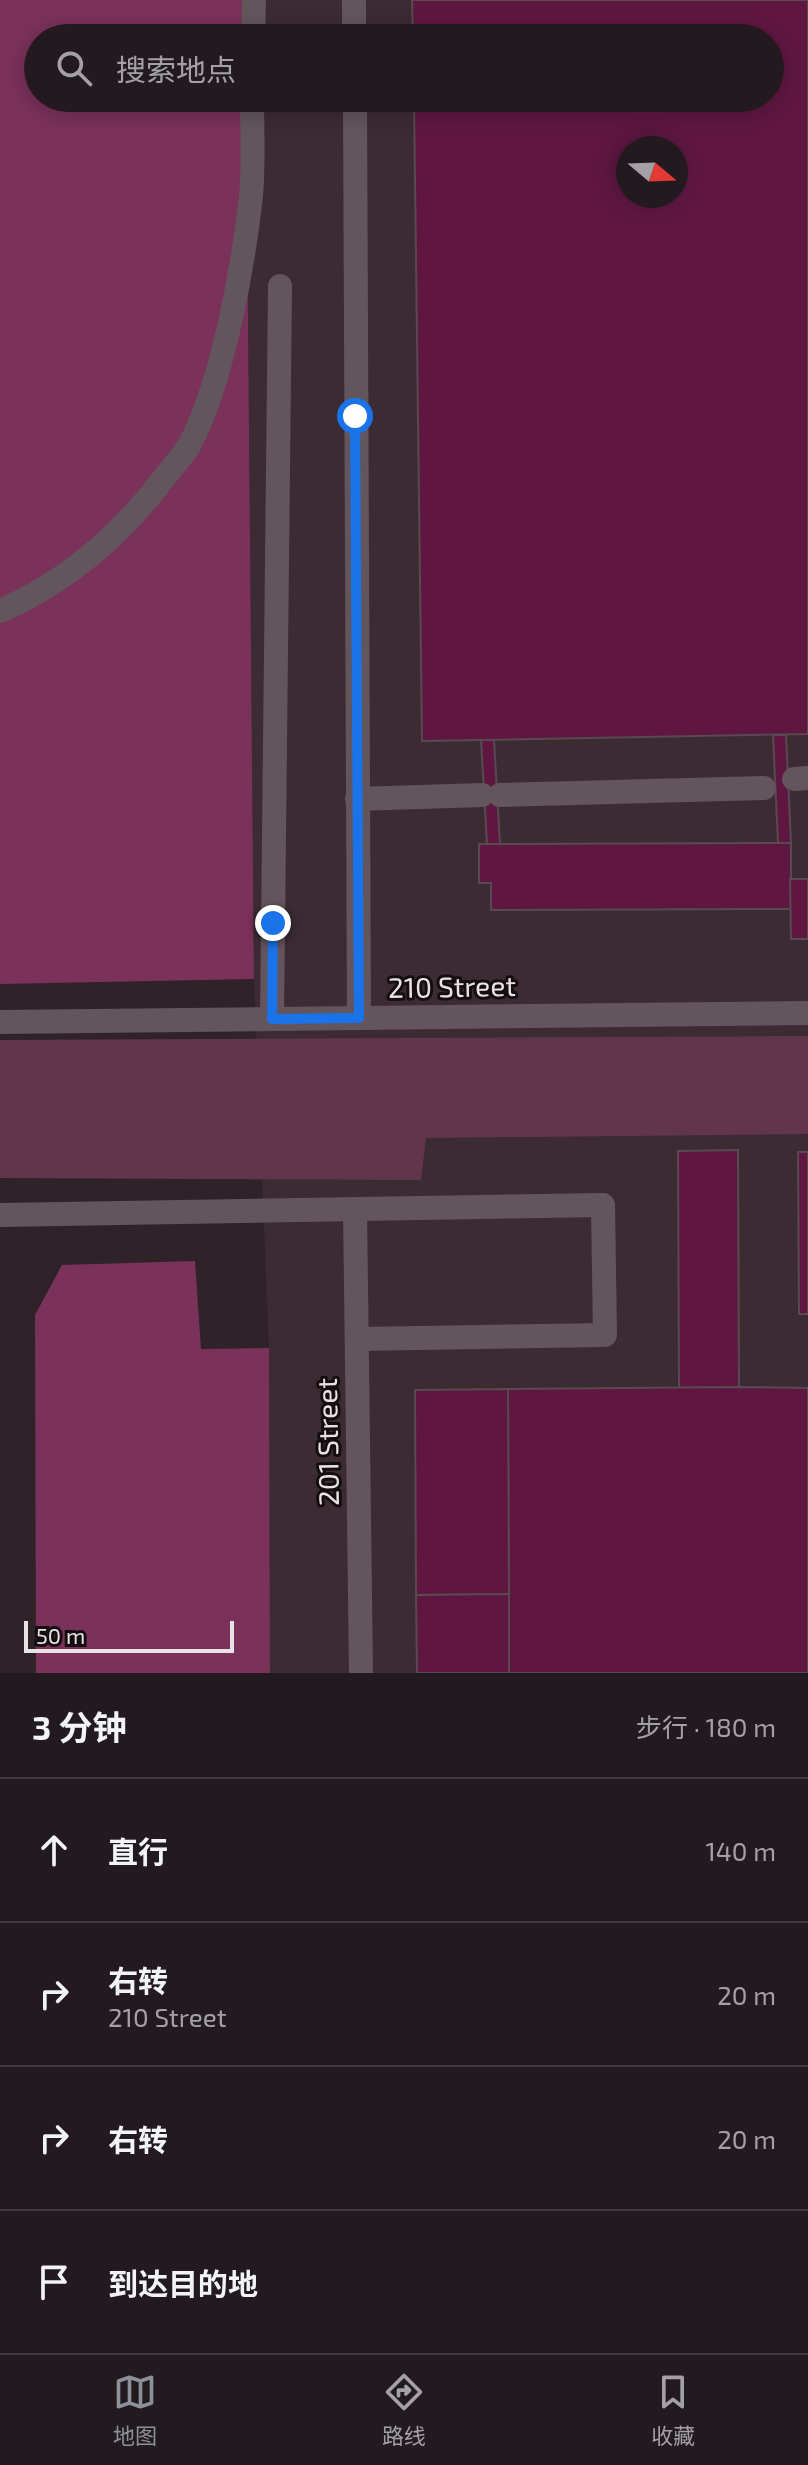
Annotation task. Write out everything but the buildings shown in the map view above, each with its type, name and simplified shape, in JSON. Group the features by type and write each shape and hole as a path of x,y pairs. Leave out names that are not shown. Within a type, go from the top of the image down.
{"lane":[{"path":"253,24 254,0"},
{"path":"354,0 354,24"},
{"path":"0,611 57,581 93,556 140,510 190,445 213,383 231,313 251,195 252,112"},
{"path":"355,112 359,1018"},
{"path":"272,1019 280,286"},
{"path":"357,799 764,788"},
{"name":"210 Street","path":"0,1022 808,1013"},
{"path":"0,1215 603,1205 605,1335 357,1339"},
{"name":"201 Street","path":"355,1209 361,1673"}],"shaded area":[{"path":"0,0 245,0 246,24 24,24 24,112 246,112 254,979 0,984"},
{"path":"245,0 808,0 808,1673 270,1673 269,1348 254,979 246,112 784,112 784,24 246,24"},
{"path":"808,1036 808,1134 426,1138 421,1180 0,1178 0,1040"},
{"path":"195,1261 201,1349 269,1348 270,1673 36,1673 35,1315 62,1265"}],"route":[{"path":"273,923 272,1019 359,1018 355,416"}]}
